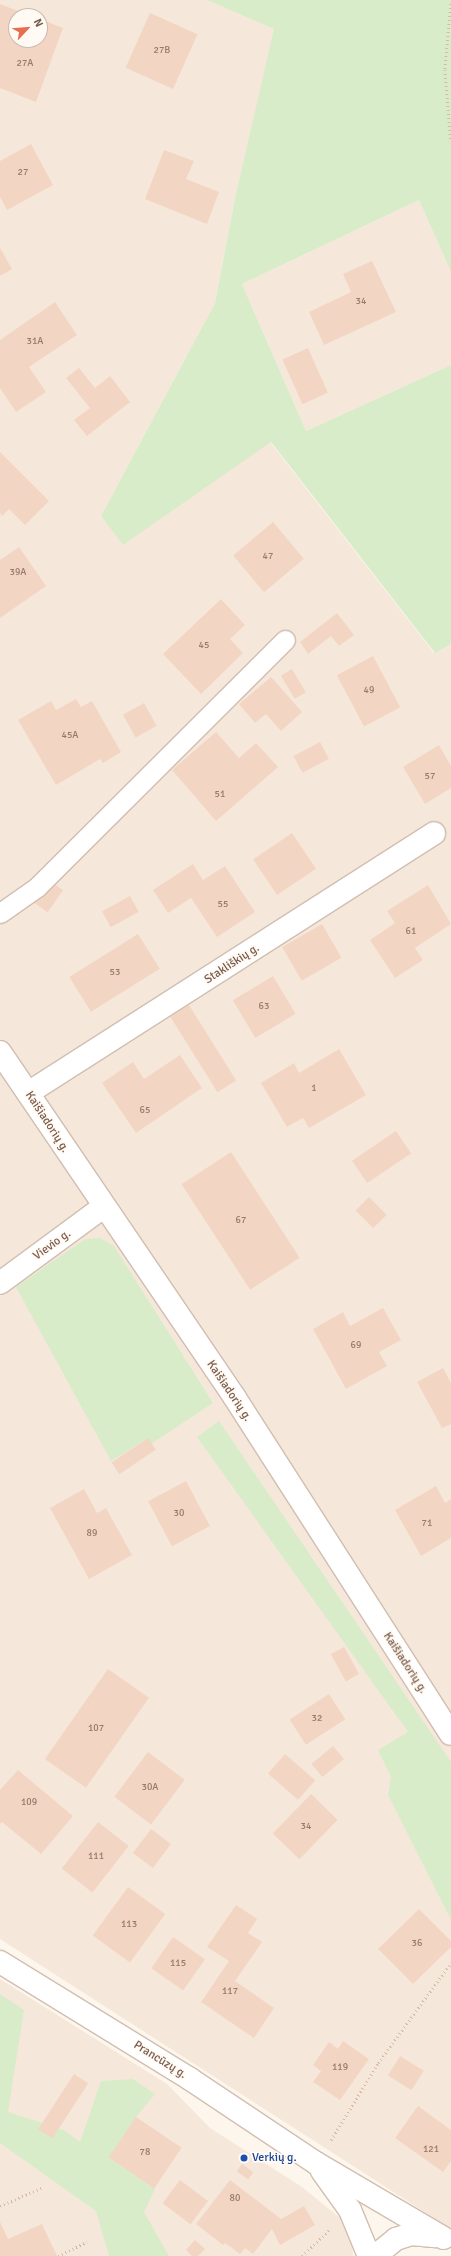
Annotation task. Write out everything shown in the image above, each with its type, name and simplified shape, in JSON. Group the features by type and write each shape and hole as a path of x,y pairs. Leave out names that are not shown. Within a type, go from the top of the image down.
{"street":[{"name":"Stakliškių g.","path":"28,1094 434,833"},
{"name":"Kaišiadorių g.","path":"0,1052 235,1398 451,1734"},
{"name":"Vievio g.","path":"0,1283 104,1207"},
{"name":"Prancūzų g.","path":"0,1962 190,2079 316,2163 447,2240"},
{"name":"Prancūzų g.","path":"316,2163 350,2210 369,2256"},
{"path":"375,2256 396,2239 411,2234 428,2234 447,2240"}],"lane":[{"path":"0,913 37,887 285,640"}],"path":[{"path":"451,4 445,70 451,142"},
{"path":"316,2163 378,2063 451,1963"},
{"path":"0,2206 43,2187"},
{"path":"302,2256 350,2210"},
{"path":"58,2256 87,2242"}],"shaded area":[{"path":"0,0 207,0 275,29 235,198 215,303 101,516 123,544 270,442 434,653 451,644 451,2229 0,1939"},
{"path":"419,200 451,272 451,365 306,431 242,284"},
{"path":"0,1979 167,2084 210,2128 302,2187 345,2222 351,2234 353,2256 0,2256"}],"green space":[{"path":"207,0 451,0 451,272 419,200 242,284 306,431 451,365 451,644 435,653 271,442 123,545 101,516 215,303 235,198 274,29"},
{"path":"100,1238 114,1246 213,1403 151,1444 148,1438 111,1461 16,1287 85,1239"},
{"path":"219,1421 451,1762 451,1920 388,1795 391,1777 378,1750 408,1732 197,1437"},
{"path":"0,1994 24,2010 8,2112 64,2130 80,2142 101,2081 133,2079 155,2094 136,2117 109,2158 155,2189 144,2212 169,2256 109,2256 96,2211 0,2143"}],"building":[{"path":"0,4 10,8 8,8 8,48 48,48 48,22 63,28 36,102 0,88"},
{"path":"150,13 198,34 173,89 126,68"},
{"path":"31,144 53,185 7,210 0,197 0,161"},
{"path":"164,150 194,161 186,179 219,192 207,224 145,199"},
{"path":"0,248 12,269 0,276"},
{"path":"372,261 396,312 324,345 309,312 351,292 343,274"},
{"path":"55,302 77,335 29,367 46,392 16,412 0,388 0,340"},
{"path":"308,348 328,393 302,404 282,359"},
{"path":"79,368 95,388 110,376 130,402 87,436 74,420 90,408 66,378"},
{"path":"0,452 49,501 25,525 9,509 2,516 0,513"},
{"path":"273,522 304,559 264,592 233,555"},
{"path":"19,547 46,586 0,618 0,560"},
{"path":"221,599 245,625 230,639 243,653 201,694 163,654"},
{"path":"337,613 354,635 339,646 331,636 308,654 300,642"},
{"path":"373,656 400,707 364,726 337,675"},
{"path":"292,669 306,692 295,699 281,676"},
{"path":"271,677 302,712 281,731 266,714 255,723 239,704"},
{"path":"76,699 81,707 92,701 121,752 103,763 100,759 56,785 18,720 51,701 56,710"},
{"path":"144,703 157,726 136,737 123,715"},
{"path":"216,732 239,758 256,743 278,767 216,821 172,770"},
{"path":"320,742 329,759 302,773 294,756"},
{"path":"439,745 451,766 451,788 425,804 403,767"},
{"path":"292,833 316,869 277,895 253,859"},
{"path":"193,864 203,880 225,866 255,912 217,937 191,898 168,913 153,890"},
{"path":"50,881 63,890 48,912 35,903"},
{"path":"428,885 451,924 415,948 423,960 395,978 370,940 395,923 387,911"},
{"path":"130,896 139,912 111,927 102,912"},
{"path":"322,924 342,958 302,981 282,947"},
{"path":"138,934 160,969 91,1012 69,977"},
{"path":"273,976 296,1014 255,1038 233,1000"},
{"path":"189,1005 236,1080 218,1092 170,1017"},
{"path":"339,1049 366,1095 309,1128 303,1118 287,1127 261,1083 294,1063 299,1073"},
{"path":"180,1055 202,1088 136,1133 102,1083 133,1062 144,1079"},
{"path":"396,1131 411,1153 367,1183 352,1161"},
{"path":"231,1152 300,1258 250,1290 182,1184"},
{"path":"369,1197 387,1215 373,1228 356,1210"},
{"path":"383,1308 401,1340 379,1352 387,1366 346,1389 313,1329 343,1312 350,1326"},
{"path":"443,1368 451,1383 451,1424 442,1428 417,1382"},
{"path":"148,1438 156,1450 119,1474 112,1463"},
{"path":"186,1481 210,1526 172,1546 148,1501"},
{"path":"436,1486 445,1503 451,1499 451,1538 421,1556 395,1510"},
{"path":"84,1489 97,1513 106,1508 132,1555 89,1579 50,1508"},
{"path":"344,1647 359,1674 346,1681 331,1654"},
{"path":"108,1669 149,1698 86,1788 45,1759"},
{"path":"329,1694 345,1719 306,1745 290,1720"},
{"path":"333,1746 344,1759 322,1777 312,1764"},
{"path":"148,1752 185,1780 151,1824 114,1797"},
{"path":"285,1754 315,1780 298,1800 268,1774"},
{"path":"18,1770 73,1816 41,1854 2,1822 0,1824 0,1790"},
{"path":"311,1794 338,1820 299,1859 273,1834"},
{"path":"98,1822 129,1846 92,1893 62,1868"},
{"path":"151,1829 171,1844 153,1868 133,1853"},
{"path":"128,1887 165,1914 130,1963 93,1936"},
{"path":"236,1905 257,1919 248,1933 262,1942 235,1981 274,2008 254,2038 201,2002 229,1961 207,1947"},
{"path":"419,1909 451,1941 451,1947 413,1984 378,1949"},
{"path":"173,1937 205,1959 183,1990 151,1968"},
{"path":"343,2041 369,2059 340,2100 313,2082 321,2071 313,2065 329,2042 338,2049"},
{"path":"400,2056 424,2071 412,2090 388,2076"},
{"path":"74,2074 88,2083 52,2139 38,2129"},
{"path":"418,2106 451,2130 451,2161 443,2172 395,2138"},
{"path":"136,2117 182,2148 154,2188 109,2158"},
{"path":"242,2164 253,2172 248,2180 237,2171"},
{"path":"180,2180 208,2201 190,2224 163,2203"},
{"path":"230,2180 281,2219 304,2206 315,2225 280,2245 272,2229 253,2254 245,2248 240,2254 225,2243 223,2245 196,2224"},
{"path":"0,2222 8,2239 42,2224 57,2256 0,2256"},
{"path":"195,2240 205,2249 198,2256 192,2256 186,2250"}],"place":[{"name":"Verkių g.","path":"244,2158"}]}
